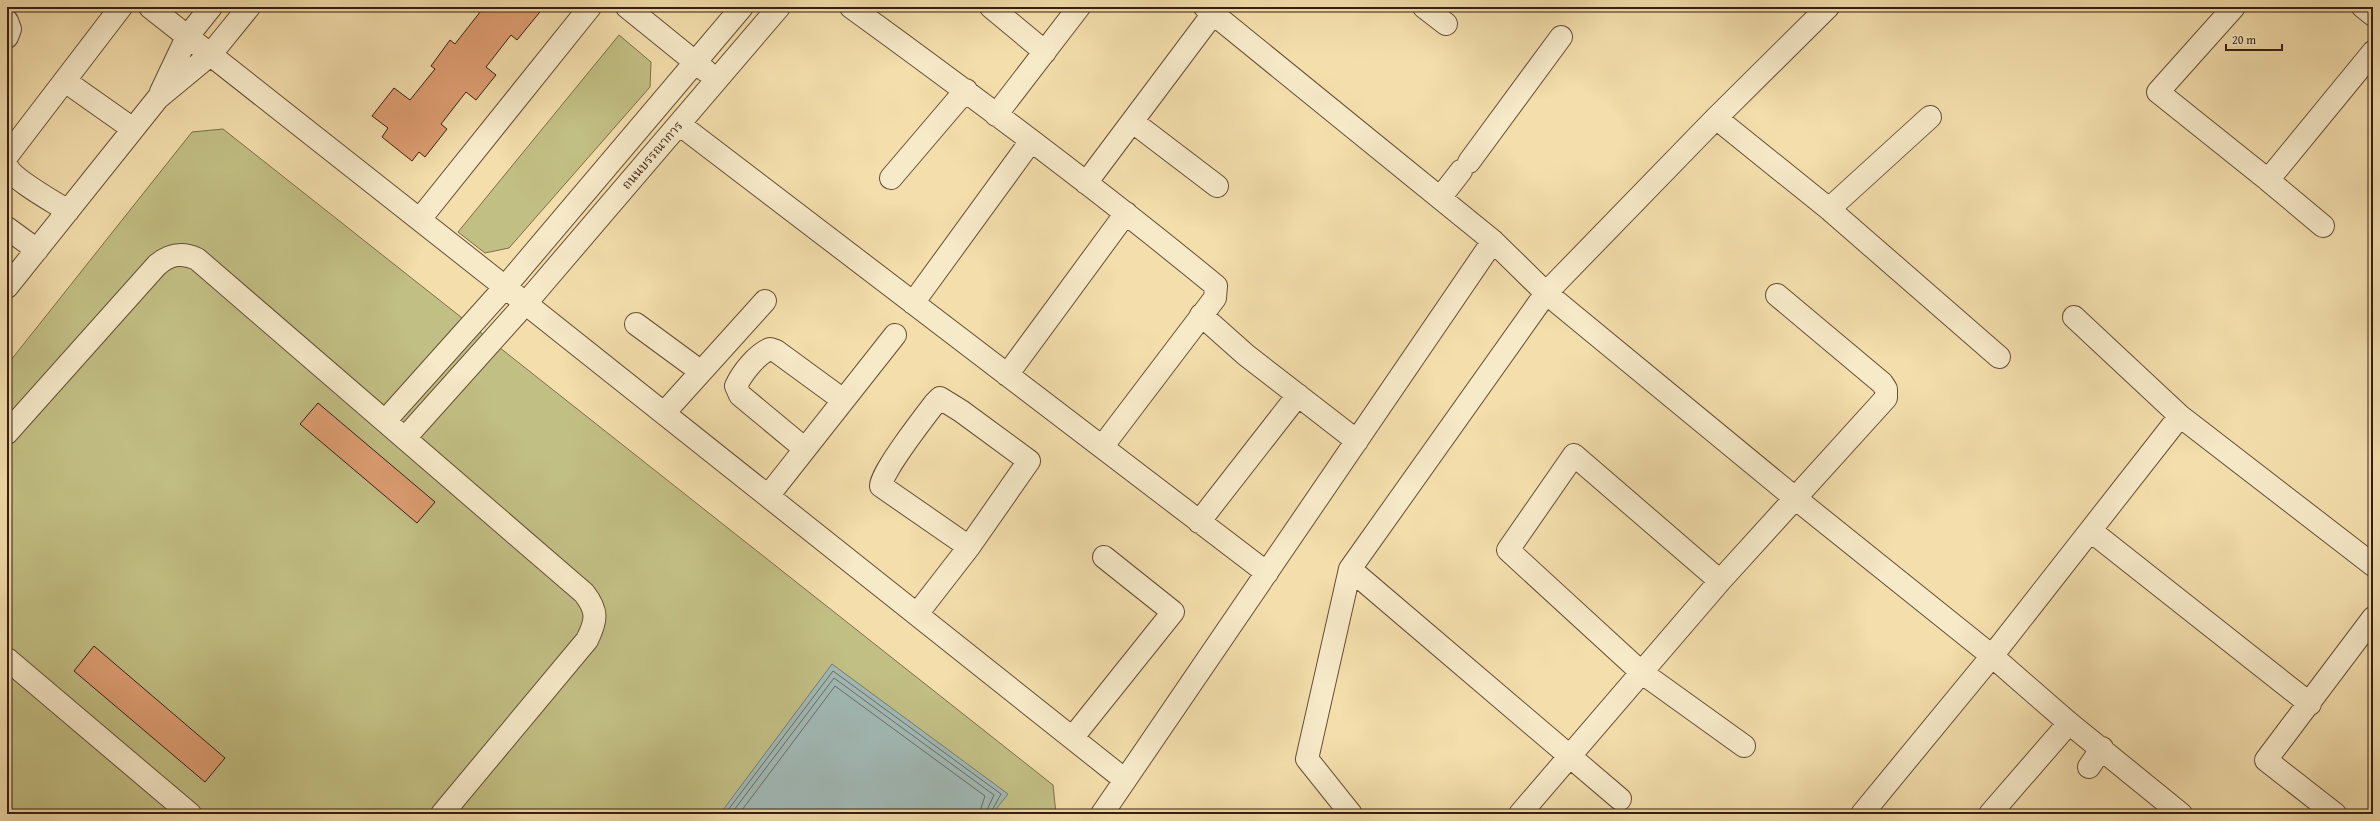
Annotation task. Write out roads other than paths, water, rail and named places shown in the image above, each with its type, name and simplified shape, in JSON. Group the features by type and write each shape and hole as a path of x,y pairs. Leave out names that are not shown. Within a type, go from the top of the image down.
{"street":[{"path":"7,156 121,7"},
{"path":"150,7 506,287 1073,737 1125,780"},
{"path":"158,98 187,37 211,7"},
{"path":"7,288 158,98 210,55 249,7"},
{"path":"420,219 590,7"},
{"path":"627,7 717,79"},
{"name":"ถนนบรรณาการ","path":"385,421 506,287 742,7"},
{"name":"ถนนบรรณาการ","path":"405,438 526,303 779,7"},
{"path":"851,7 966,90 996,115 1126,213 1216,286 1215,298 1102,447"},
{"path":"991,7 1045,52"},
{"path":"996,115 1079,7"},
{"path":"1424,7 1446,24"},
{"path":"1350,814 1307,759 1350,570 1546,293 1716,118 1828,7"},
{"path":"2234,7 2158,92 2323,226"},
{"path":"2363,7 2373,15"},
{"path":"1086,183 1133,122 1212,9 1493,241 1546,293 1795,498 1992,656 2069,723 2102,748 2173,811"},
{"path":"7,21 10,29 7,37"},
{"path":"1440,198 1561,37"},
{"path":"2268,180 2373,52"},
{"path":"65,81 133,129"},
{"path":"892,178 966,90"},
{"path":"1829,209 1930,117"},
{"path":"1716,118 1829,209 1999,358"},
{"path":"1133,122 1217,186"},
{"path":"679,124 1267,573"},
{"path":"913,303 1031,141"},
{"path":"7,166 9,170 68,211"},
{"path":"1007,375 1126,213"},
{"path":"7,228 37,250"},
{"path":"1102,814 1493,241"},
{"path":"7,433 158,264 168,257 180,254 197,259 584,593 595,611 594,626 587,640 442,814"},
{"path":"1520,814 1568,756 1720,581 1886,398 1886,389 1882,383 1777,296"},
{"path":"664,413 700,371 765,301"},
{"path":"1201,315 1246,355 1357,441"},
{"path":"2074,318 2180,416 2373,565"},
{"path":"636,324 700,371"},
{"path":"768,496 895,335"},
{"path":"805,449 740,395 736,386 758,357 770,349 776,351 844,400"},
{"path":"1199,522 1298,395"},
{"path":"917,614 969,547 1029,461 961,411 940,398 935,402 890,465 881,480 881,486 969,547"},
{"path":"1862,814 1992,656 2180,416"},
{"path":"1720,581 1574,455 1508,550 1641,672 1744,746"},
{"path":"2091,531 2310,704"},
{"path":"1073,737 1173,612 1104,557"},
{"path":"1350,570 1620,799"},
{"path":"2335,814 2266,760 2370,632"},
{"path":"7,658 190,814"},
{"path":"1990,814 2069,723"},
{"path":"2089,767 2102,748"}],"water":[{"path":"832,664 1008,794 992,814 720,814"}]}
